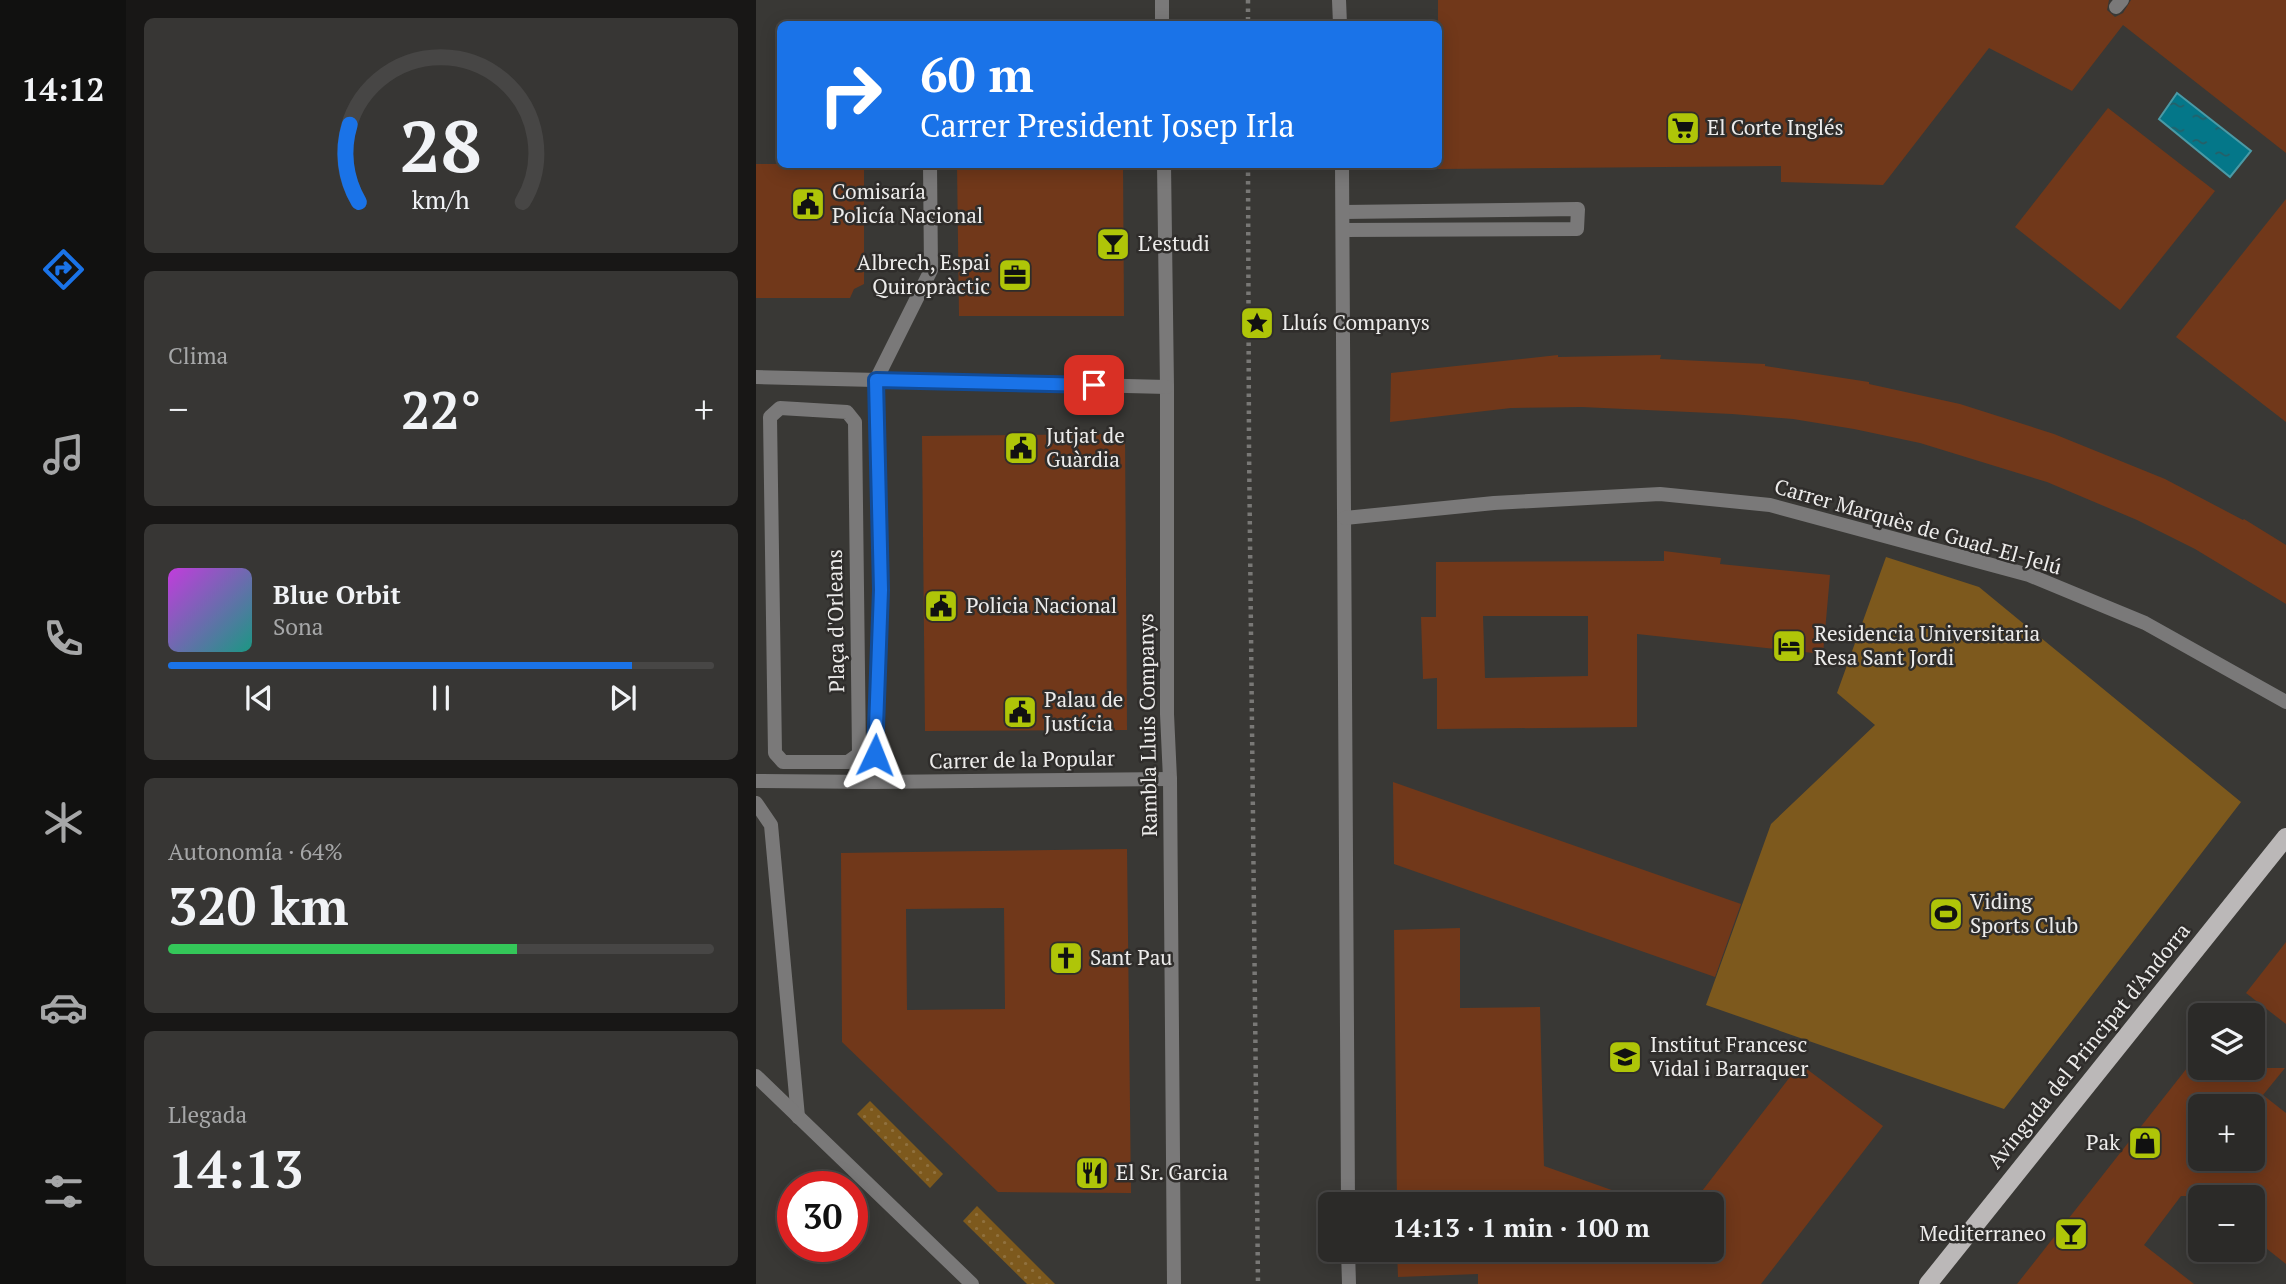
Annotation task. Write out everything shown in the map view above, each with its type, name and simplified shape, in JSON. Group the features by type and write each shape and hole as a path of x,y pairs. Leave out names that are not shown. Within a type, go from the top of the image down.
{"main road":[{"name":"Avinguda del Principat d'Andorra","path":"1928,1284 2286,837"}],"street":[{"path":"1162,0 1162,21"},
{"path":"1339,0 1340,21"},
{"path":"876,380 931,270 930,168"},
{"name":"Rambla Lluis Companys","path":"1164,168 1174,1284"},
{"path":"1342,168 1348,1192"},
{"path":"1343,212 1578,209 1577,229 1343,230"},
{"path":"756,377 1167,387"},
{"name":"Plaça d'Orleans","path":"874,782 881,590 876,380"},
{"name":"Plaça d'Orleans","path":"780,408 847,412 855,422 859,754 848,762 783,762 775,753 770,416 780,408"},
{"name":"Carrer Marquès de Guad-El-Jelú","path":"1345,518 1494,503 1660,494 1770,505 2029,575 2146,623 2286,702"},
{"name":"Carrer de la Popular","path":"874,782 1170,779"},
{"path":"756,781 874,782"},
{"path":"756,803 771,825 798,1117"},
{"path":"756,1076 972,1284"},
{"path":"1349,1262 1349,1284"}],"path":[{"path":"1248,0 1248,21"},
{"path":"1248,168 1258,1284"}],"shaded area":[{"name":"Viding Sports Club","path":"1886,557 1979,587 2241,802 2004,1109 1706,1005 1771,824 1875,725 1837,693"},
{"path":"870,1101 943,1174 930,1188 857,1114"},
{"path":"977,1206 1055,1284 1027,1284 963,1221"}],"water":[{"path":"2177,93 2251,151 2230,177 2159,119"}],"building":[{"name":"El Corte Inglés","path":"1438,0 2109,0 2107,10 2115,17 2123,13 2131,0 2286,0 2286,153 2123,25 2072,91 1989,48 1883,185 1781,182 1781,166 1438,169 1442,168 1442,21 1438,21"},
{"path":"2108,108 2215,191 2120,310 2015,227"},
{"name":"Comisaría Policía Nacional","path":"756,164 777,164 777,168 864,168 864,284 854,289 850,298 756,298"},
{"path":"957,168 1123,168 1124,316 959,316"},
{"path":"2286,199 2286,422 2176,337"},
{"path":"1558,355 1661,355 1660,359 1765,364 1869,382 1960,404 2054,434 2165,479 2244,519 2286,545 2286,604 2195,549 2137,520 2047,482 1920,443 1854,429 1793,419 1732,414 1582,407 1511,408 1390,422 1391,373"},
{"path":"1125,434 1127,730 925,731 922,436"},
{"name":"Residencia Universitaria Resa Sant Jordi","path":"1664,551 1721,558 1720,564 1830,575 1823,654 1637,634 1637,727 1437,729 1437,678 1423,679 1421,617 1436,617 1436,562 1664,561","holes":["1483,616 1588,616 1588,676 1485,678"]},
{"path":"1393,782 1741,904 1715,977 1394,864"},
{"path":"1127,849 1131,1193 998,1192 842,1042 841,853","holes":["1004,908 1005,1009 907,1010 906,909"]},
{"path":"1460,928 1460,1008 1540,1007 1544,1166 1617,1192 1397,1192 1394,930"},
{"path":"2286,942 2286,1024 2265,1008 2265,1003 2259,1003 2246,993"},
{"path":"1800,1064 1883,1126 1761,1284 1478,1284 1478,1274 1398,1277 1397,1262 1724,1262 1724,1192 1701,1192"},
{"path":"2187,1068 2188,1080 2265,1080 2265,1068 2285,1068 2264,1094 2188,1094 2188,1171 2265,1171 2265,1097 2286,1113 2286,1264 2265,1247 2265,1185 2188,1185 2188,1196 2181,1196 2144,1245 2194,1284 2017,1284"}],"place":[{"name":"El Corte Inglés","path":"1683,128"},
{"name":"Comisaría Policía Nacional","path":"808,204"},
{"name":"L’estudi","path":"1113,244"},
{"name":"Albrech, Espai Quiropràctic","path":"1015,275"},
{"name":"Lluís Companys","path":"1257,323"},
{"name":"Jutjat de Guàrdia","path":"1021,448"},
{"name":"Policia Nacional","path":"941,606"},
{"name":"Residencia Universitaria Resa Sant Jordi","path":"1789,646"},
{"name":"Palau de Justícia","path":"1020,712"},
{"name":"Viding Sports Club","path":"1946,914"},
{"name":"Sant Pau","path":"1066,958"},
{"name":"Institut Francesc Vidal i Barraquer","path":"1625,1057"},
{"name":"Pak","path":"2145,1143"},
{"name":"El Sr. Garcia","path":"1092,1173"},
{"name":"Mediterraneo","path":"2071,1234"}],"route":[{"path":"875,755 881,590 876,380 1094,385"}]}
